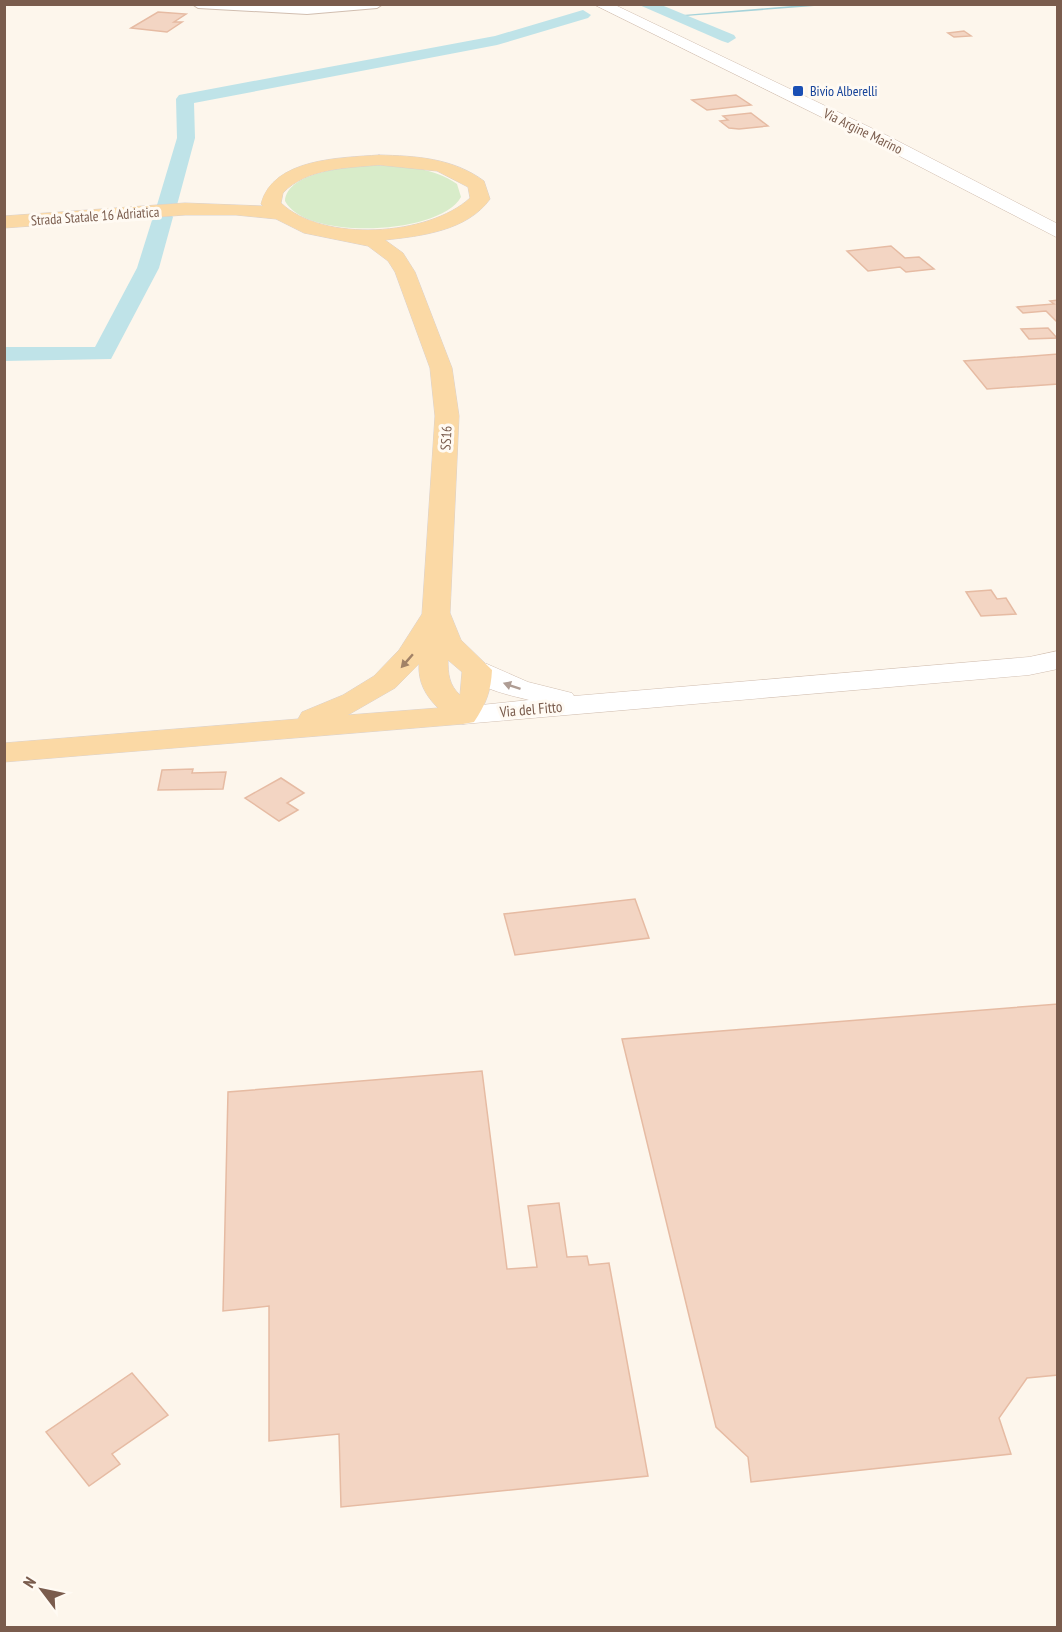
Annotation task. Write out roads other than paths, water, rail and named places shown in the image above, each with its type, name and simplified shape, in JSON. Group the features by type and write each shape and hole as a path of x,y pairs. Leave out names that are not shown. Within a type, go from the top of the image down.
{"main road":[{"name":"Strada Statale 16 Adriatica","path":"4,222 185,209 236,209 279,214 303,226 339,233 374,234 425,229 468,213 480,199 477,185 448,169 416,162 379,160 341,163 308,171 276,188 233,202 185,209"},
{"path":"276,188 272,194 272,204 279,214"},
{"name":"SS16","path":"405,272 405,247 411,238 425,229"},
{"name":"SS16","path":"339,233 382,246 396,257 405,272 437,357 445,397 433,674 444,699 463,715"},
{"name":"SS16","path":"437,611 447,644 456,655 477,670"},
{"name":"SS16","path":"286,730 343,706 385,682 415,652 437,611"},
{"path":"463,715 476,693 477,670"},
{"name":"Via del Fitto","path":"4,753 463,715"}],"street":[{"path":"198,4 307,10 376,4"},
{"name":"Via Argine Marino","path":"600,4 884,141 1058,232"},
{"name":"Via del Fitto","path":"463,715 1043,667 1058,660"},
{"name":"SS16","path":"477,670 518,688 589,705"}],"waterway":[{"path":"644,4 728,38"},
{"path":"673,16 838,4"},
{"path":"167,205 186,138 185,99 497,40 583,15"},
{"path":"4,354 103,354 148,268 163,217"}],"place":[{"name":"Bivio Alberelli","path":"798,91"}]}
